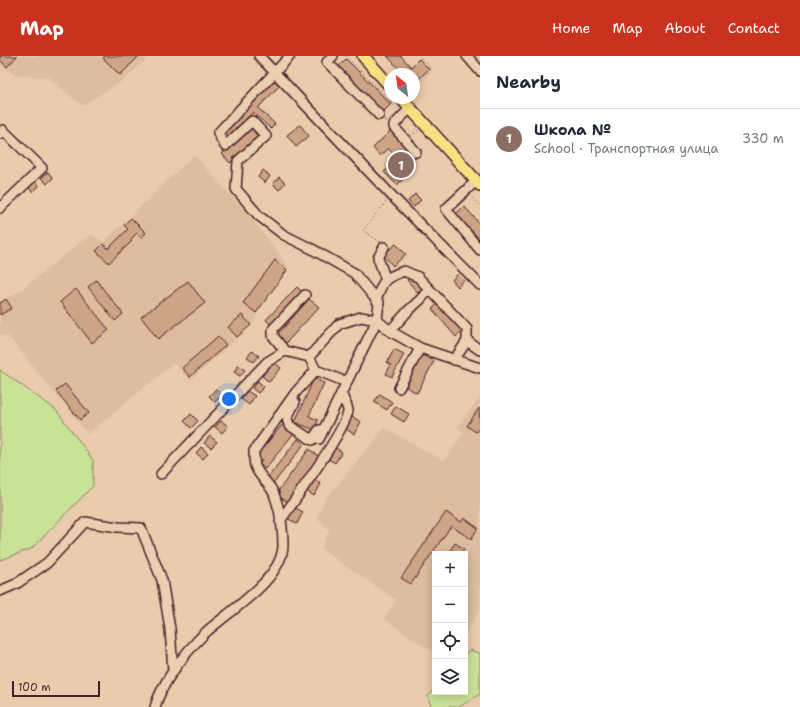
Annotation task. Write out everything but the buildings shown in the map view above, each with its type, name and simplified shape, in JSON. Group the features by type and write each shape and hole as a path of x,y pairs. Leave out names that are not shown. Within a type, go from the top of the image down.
{"main road":[{"path":"363,56 384,79"},
{"path":"406,104 478,183"}],"street":[{"path":"259,56 392,196 480,285"},
{"path":"290,56 218,132 225,146 252,120 266,136 238,161 236,189 259,216 284,235 354,273 379,303 377,320 343,381 323,423 312,440 289,425 287,418 304,383"},
{"path":"467,56 480,71"},
{"path":"327,58 379,115"},
{"path":"410,108 394,125 394,127 416,152"},
{"path":"0,134 3,130 42,168 0,208"},
{"path":"478,183 466,190 446,209 480,250"},
{"path":"384,247 378,258 386,280"},
{"path":"376,300 381,284 391,275 404,271 418,277 467,329 467,341 454,360"},
{"path":"390,331 429,289"},
{"path":"306,295 273,329 273,336 286,351 309,357 316,370 343,381"},
{"path":"309,357 340,324 361,317 377,320 390,331 420,348 480,368"},
{"path":"467,341 480,350"},
{"path":"399,388 420,348"},
{"path":"161,474 267,362 286,351"},
{"path":"155,707 158,694 173,671 204,634 251,596 279,565 283,547 280,521 274,494 255,466 254,451 304,383 316,370"},
{"path":"319,439 341,393 343,381"},
{"path":"280,521 318,466 343,424 348,411 341,393"},
{"path":"0,591 16,584 48,562 85,522 118,527 141,528 162,580 170,629 173,671"}],"path":[{"path":"419,56 431,68 431,70 420,82"},
{"path":"379,115 386,122 391,116"},
{"path":"406,141 421,128"},
{"path":"466,190 480,206"},
{"path":"384,247 385,245 363,230 392,196"}],"shaded area":[{"path":"0,56 150,56 125,79 82,106 48,77 16,76 0,64"},
{"path":"194,155 250,216 289,269 257,314 251,326 190,381 174,363 88,434 9,337 0,335 0,302 18,292 91,234 104,242"},
{"path":"480,397 480,610 468,628 468,551 432,551 432,652 384,619 396,600 321,549 329,530 317,517 326,498 385,428 444,461 464,432 457,427"}],"green space":[{"path":"0,370 56,410 93,460 93,486 31,549 0,560"},
{"path":"469,650 480,653 480,694 459,707 431,707 428,696 432,691 432,695 468,695"}],"place":[{"name":"Школа №","path":"401,165"}]}
